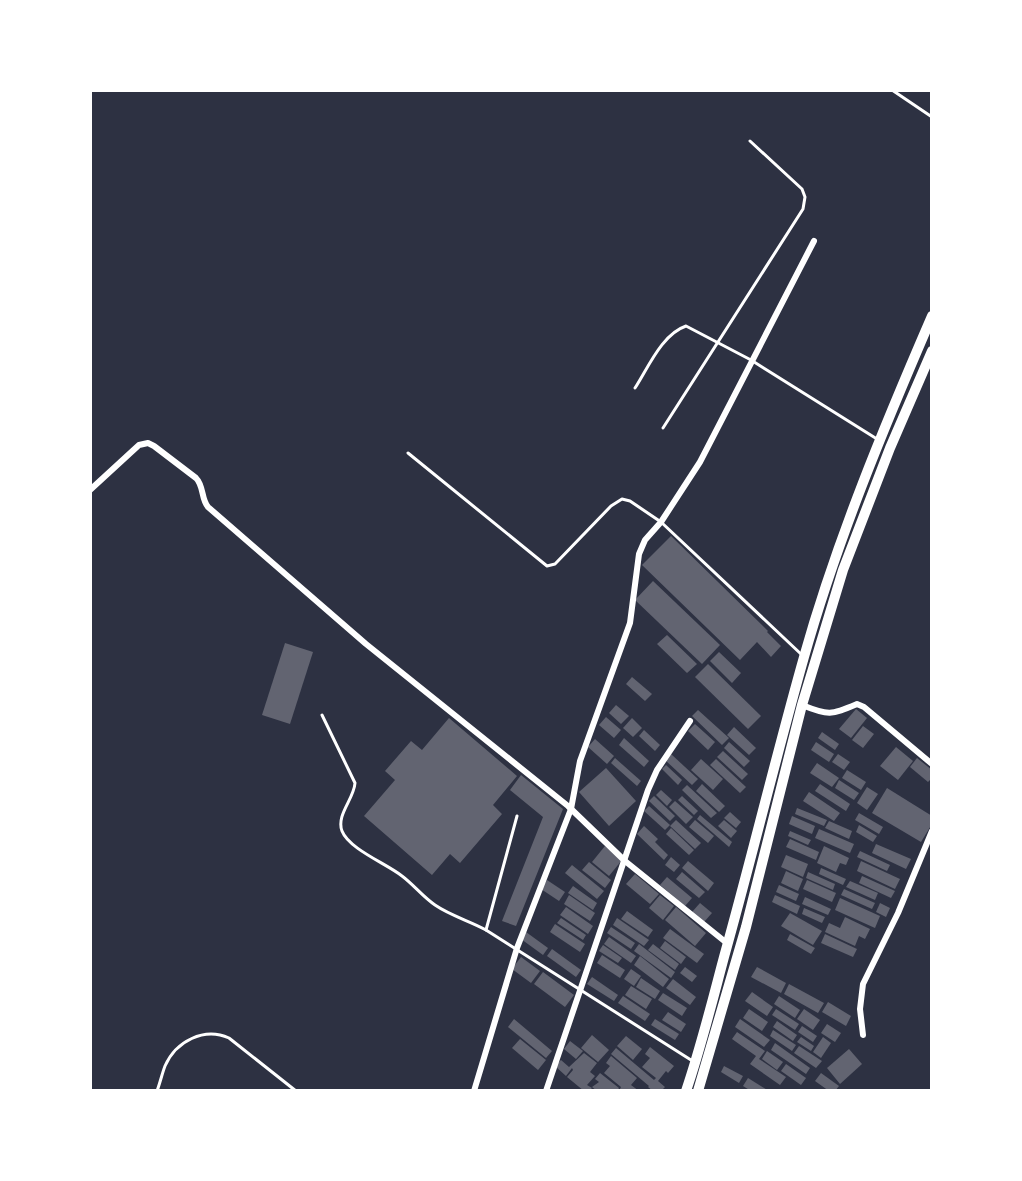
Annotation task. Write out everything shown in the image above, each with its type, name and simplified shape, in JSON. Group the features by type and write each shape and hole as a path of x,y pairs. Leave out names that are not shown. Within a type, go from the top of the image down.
{"highway":[{"path":"686,1091 832,563 932,316"},
{"path":"698,1091 843,570 932,351"},
{"path":"726,949 735,962"}],"street":[{"path":"474,1091 516,947 569,808 580,761 630,623 639,554 645,540 700,462 814,241"},
{"path":"90,490 139,445 148,443 154,446 196,478 208,507 293,582 560,800 726,949"},
{"path":"806,707 823,713 841,712 857,704 864,707 932,764"},
{"path":"546,1091 648,790 657,770 690,721"},
{"path":"863,1035 860,1009 863,984 898,913 932,831"}],"lane":[{"path":"892,90 932,117"},
{"path":"663,428 805,202 802,189 750,141"},
{"path":"635,388 668,335 686,326 751,360 880,441"},
{"path":"408,453 547,566 555,564 611,506 622,499 630,501 660,521 804,656"},
{"path":"322,715 355,783 343,815 343,834 364,853 401,875 435,905 507,941 695,1063"},
{"path":"486,930 517,816"},
{"path":"157,1091 166,1063 174,1053 186,1042 205,1033 229,1038 296,1091"}],"building":[{"path":"671,536 781,646 771,657 757,642 740,660 642,565"},
{"path":"653,581 720,645 702,664 635,600"},
{"path":"667,635 697,664 687,673 657,644"},
{"path":"285,643 313,652 290,724 262,715"},
{"path":"719,652 741,673 732,683 710,661"},
{"path":"708,664 761,716 748,729 695,677"},
{"path":"632,677 652,694 645,701 626,684"},
{"path":"616,705 629,716 621,724 609,713"},
{"path":"856,709 867,718 851,738 839,729"},
{"path":"698,710 729,738 722,745 692,716"},
{"path":"606,717 621,730 614,738 599,725"},
{"path":"449,718 517,776 493,805 502,814 460,863 450,854 432,875 364,816 395,780 385,771 411,741 422,750"},
{"path":"632,718 642,728 633,737 623,728"},
{"path":"695,724 715,742 708,750 688,731"},
{"path":"863,726 874,734 863,748 852,740"},
{"path":"734,727 756,748 749,755 727,735"},
{"path":"644,730 660,745 655,751 639,736"},
{"path":"822,732 839,744 835,750 818,738"},
{"path":"624,738 649,761 644,767 619,745"},
{"path":"595,739 614,756 607,764 588,747"},
{"path":"729,742 750,761 744,767 724,748"},
{"path":"816,742 834,754 829,762 811,750"},
{"path":"896,747 913,761 898,780 880,766"},
{"path":"723,751 748,774 742,780 717,757"},
{"path":"671,754 698,779 692,785 665,760"},
{"path":"838,754 850,762 844,770 832,762"},
{"path":"615,758 641,781 637,786 611,763"},
{"path":"917,758 932,770 932,778 928,782 910,767"},
{"path":"701,759 723,779 713,790 691,770"},
{"path":"716,759 746,787 740,793 710,765"},
{"path":"817,763 839,778 832,787 810,773"},
{"path":"666,765 682,780 678,785 662,769"},
{"path":"606,768 636,801 609,826 579,792"},
{"path":"847,770 866,782 861,790 842,778"},
{"path":"521,775 563,809 516,926 502,921 543,817 510,790"},
{"path":"839,780 859,793 854,800 835,788"},
{"path":"702,784 725,806 719,812 696,791"},
{"path":"820,784 850,804 846,811 815,791"},
{"path":"687,785 717,813 711,818 682,790"},
{"path":"867,787 878,794 867,810 857,803"},
{"path":"887,788 932,816 932,824 921,842 872,813"},
{"path":"661,790 672,800 667,806 656,795"},
{"path":"809,792 840,813 834,821 803,801"},
{"path":"654,796 675,816 670,821 649,801"},
{"path":"682,796 698,811 694,815 678,800"},
{"path":"675,801 693,817 686,824 669,807"},
{"path":"649,806 670,825 665,830 644,811"},
{"path":"797,808 827,820 824,826 795,814"},
{"path":"730,812 741,822 736,828 724,818"},
{"path":"859,813 883,827 879,834 855,820"},
{"path":"700,815 732,842 729,847 697,819"},
{"path":"792,816 815,826 812,834 789,824"},
{"path":"676,820 701,843 695,849 670,826"},
{"path":"695,820 714,836 708,843 689,827"},
{"path":"724,820 737,831 731,838 718,826"},
{"path":"829,821 852,831 849,839 825,828"},
{"path":"859,825 877,836 873,842 856,832"},
{"path":"644,826 658,839 655,842 668,855 664,860 637,834"},
{"path":"671,828 694,850 689,855 666,834"},
{"path":"819,829 854,844 850,853 815,838"},
{"path":"790,831 811,840 808,845 788,836"},
{"path":"790,839 819,852 816,860 786,847"},
{"path":"876,844 911,859 906,869 872,853"},
{"path":"605,846 622,860 609,876 592,862"},
{"path":"824,846 849,858 846,865 840,863 836,872 817,863"},
{"path":"860,851 890,865 887,871 857,857"},
{"path":"786,855 808,864 803,877 781,867"},
{"path":"671,857 680,865 674,872 665,865"},
{"path":"688,861 714,883 708,891 682,868"},
{"path":"861,861 900,879 895,889 857,871"},
{"path":"589,862 611,880 605,888 582,870"},
{"path":"572,865 604,891 597,899 565,873"},
{"path":"821,868 846,879 843,885 819,874"},
{"path":"786,871 803,879 798,891 781,883"},
{"path":"682,872 705,892 699,898 676,879"},
{"path":"808,872 835,884 833,890 806,878"},
{"path":"635,874 659,894 650,904 626,884"},
{"path":"862,876 895,891 891,898 859,883"},
{"path":"667,877 692,898 685,906 660,885"},
{"path":"547,880 565,892 559,901 541,889"},
{"path":"807,880 836,893 832,902 803,889"},
{"path":"850,881 878,893 875,900 846,887"},
{"path":"779,885 799,894 796,901 776,892"},
{"path":"573,886 597,903 593,910 568,893"},
{"path":"844,889 875,903 872,909 841,895"},
{"path":"569,895 595,913 590,921 564,904"},
{"path":"660,895 674,906 663,920 649,908"},
{"path":"775,895 800,906 797,914 772,902"},
{"path":"805,897 831,909 828,915 802,904"},
{"path":"840,898 880,916 875,928 835,910"},
{"path":"700,903 712,913 704,922 692,912"},
{"path":"880,903 890,908 886,917 876,912"},
{"path":"566,907 593,926 588,934 560,915"},
{"path":"676,907 706,933 695,946 665,920"},
{"path":"804,908 825,917 822,923 802,914"},
{"path":"627,911 653,930 648,937 621,919"},
{"path":"790,913 822,931 813,945 781,926"},
{"path":"845,917 870,929 865,939 859,936 855,946 825,932 829,923 840,928"},
{"path":"561,918 586,935 583,940 557,923"},
{"path":"617,918 649,940 644,946 613,925"},
{"path":"555,924 585,944 580,952 550,932"},
{"path":"611,927 635,943 631,949 607,933"},
{"path":"670,929 704,954 697,963 663,938"},
{"path":"526,932 548,948 543,955 521,939"},
{"path":"790,934 815,948 811,954 787,940"},
{"path":"825,934 857,949 853,957 821,943"},
{"path":"609,937 636,956 631,963 604,944"},
{"path":"665,941 686,957 681,964 660,948"},
{"path":"639,944 675,972 671,978 634,951"},
{"path":"653,944 679,964 675,970 648,950"},
{"path":"603,945 622,958 618,963 599,951"},
{"path":"552,949 581,970 576,977 547,956"},
{"path":"602,955 625,970 620,978 597,963"},
{"path":"640,956 669,979 663,987 634,965"},
{"path":"521,957 540,971 531,983 512,969"},
{"path":"685,967 697,976 692,982 680,973"},
{"path":"757,967 786,983 781,993 751,977"},
{"path":"631,969 641,976 634,986 624,979"},
{"path":"543,972 574,995 565,1007 534,984"},
{"path":"592,977 618,995 614,1001 587,984"},
{"path":"641,978 660,991 655,999 636,987"},
{"path":"673,979 696,997 690,1005 666,988"},
{"path":"789,984 824,1003 818,1013 784,994"},
{"path":"631,986 652,999 646,1009 625,995"},
{"path":"752,992 773,1007 767,1016 745,1001"},
{"path":"663,993 687,1008 682,1016 658,1000"},
{"path":"623,996 650,1014 645,1021 618,1003"},
{"path":"779,996 800,1010 795,1018 774,1004"},
{"path":"828,1002 851,1016 846,1026 822,1012"},
{"path":"749,1009 768,1022 762,1031 743,1018"},
{"path":"776,1009 799,1024 795,1030 772,1015"},
{"path":"804,1009 820,1020 813,1030 797,1019"},
{"path":"668,1012 686,1024 681,1032 662,1020"},
{"path":"514,1019 552,1051 546,1058 508,1027"},
{"path":"655,1019 679,1034 675,1040 651,1025"},
{"path":"740,1019 770,1040 764,1047 735,1027"},
{"path":"777,1021 797,1035 793,1041 773,1027"},
{"path":"827,1024 841,1033 835,1042 821,1033"},
{"path":"802,1026 817,1036 813,1042 798,1032"},
{"path":"773,1030 796,1045 792,1051 770,1036"},
{"path":"737,1032 765,1051 759,1059 786,1077 780,1085 750,1064 756,1056 732,1039"},
{"path":"592,1035 609,1050 598,1062 581,1048"},
{"path":"626,1036 642,1049 633,1060 617,1046"},
{"path":"801,1037 814,1046 811,1051 797,1042"},
{"path":"823,1037 831,1043 821,1058 813,1052"},
{"path":"520,1039 546,1060 538,1070 512,1048"},
{"path":"570,1041 583,1051 576,1059 564,1049"},
{"path":"775,1043 810,1068 806,1074 771,1050"},
{"path":"799,1046 822,1061 816,1068 794,1053"},
{"path":"650,1047 674,1066 658,1081 665,1087 661,1091 653,1091 611,1054 616,1048 654,1080 656,1078 642,1067 650,1058 645,1054"},
{"path":"849,1049 862,1064 840,1084 827,1068"},
{"path":"767,1051 783,1062 777,1070 762,1059"},
{"path":"584,1053 597,1063 590,1072 595,1076 587,1085 592,1088 589,1091 584,1091 567,1077 572,1068 566,1076 555,1066 561,1060 569,1067"},
{"path":"611,1056 637,1078 631,1085 639,1091 619,1091 621,1087 604,1073 610,1066 606,1063"},
{"path":"786,1064 806,1078 801,1085 781,1071"},
{"path":"724,1066 743,1076 739,1083 721,1072"},
{"path":"600,1073 619,1088 617,1091 597,1091 592,1087 599,1082 595,1079"},
{"path":"821,1073 839,1086 835,1091 829,1091 815,1081"},
{"path":"748,1078 769,1091 751,1091 743,1086"}]}
